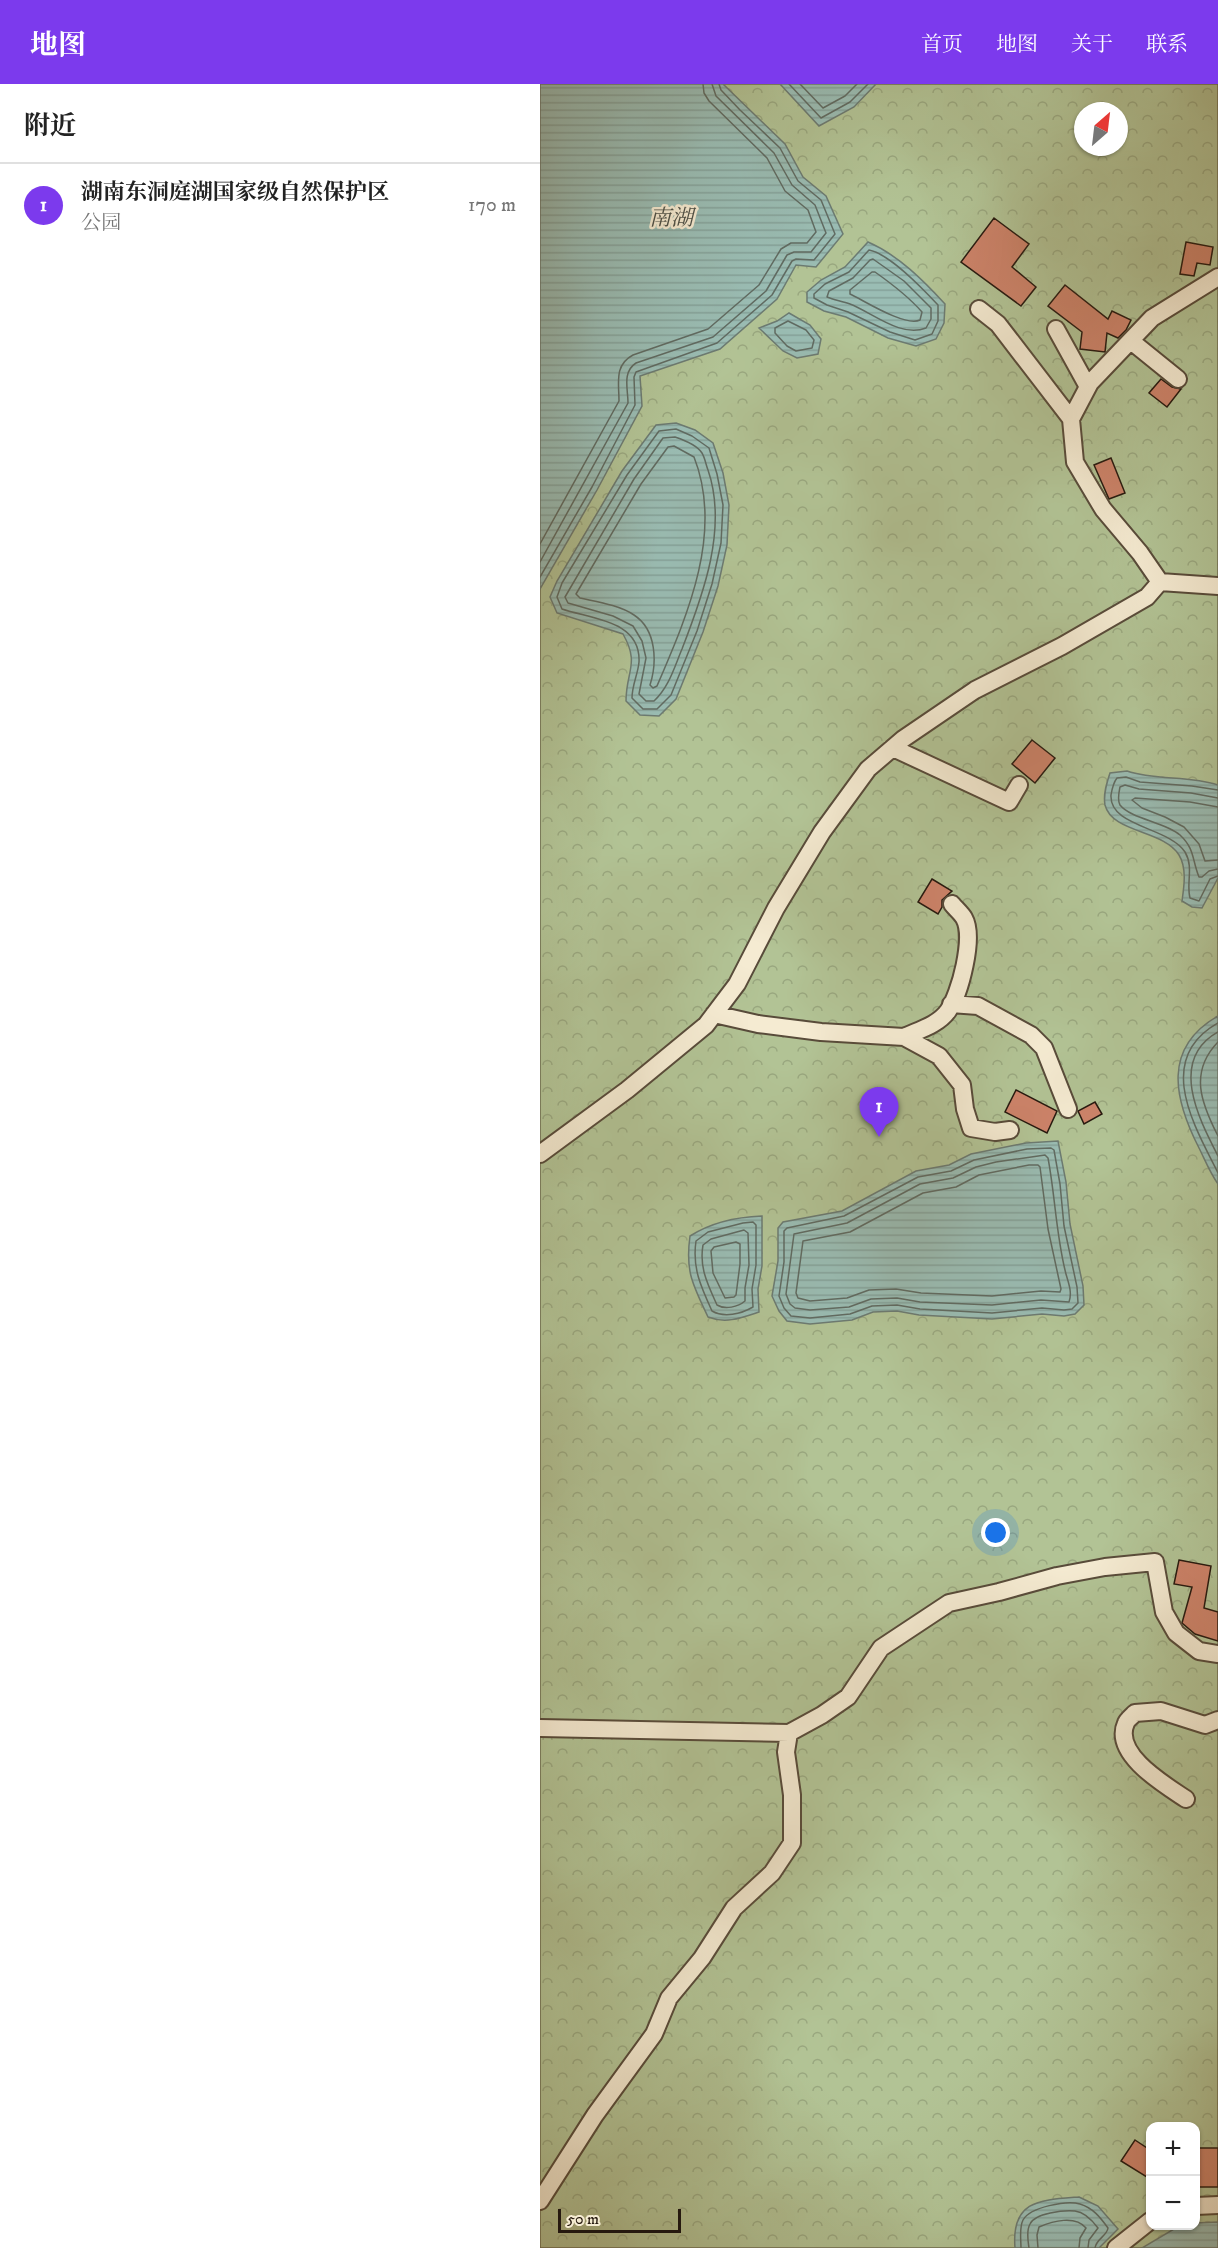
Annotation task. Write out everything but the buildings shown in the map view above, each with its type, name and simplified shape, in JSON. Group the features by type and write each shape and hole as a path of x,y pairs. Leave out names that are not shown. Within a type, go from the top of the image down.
{"street":[{"path":"1071,419 1088,387 1152,318 1218,277"},
{"path":"980,309 998,324 1071,419 1075,462 1103,509 1140,553 1160,582"},
{"path":"1056,329 1088,387"},
{"path":"1131,341 1178,379"},
{"path":"1160,582 1218,586"},
{"path":"540,1154 627,1090 706,1025 737,984 776,908 822,832 868,769 893,748 975,690 1062,646 1147,597 1160,582"},
{"path":"893,748 1009,802 1019,785"},
{"path":"714,1014 758,1024 821,1032 904,1036 933,1024 947,1012 951,1004 960,985 966,957 964,919 952,904"},
{"path":"951,1004 978,1006 1031,1035 1044,1048 1068,1109"},
{"path":"904,1036 939,1056 962,1085 965,1109 971,1128 996,1132 1010,1130"},
{"path":"540,1728 789,1733 822,1715 848,1697 882,1648 949,1603 1066,1574 1105,1567 1155,1562 1164,1612 1176,1633 1199,1651 1218,1654"},
{"path":"1186,1799 1143,1769 1123,1737 1126,1722 1135,1713 1161,1711 1205,1725 1218,1720"},
{"path":"540,2201 595,2115 654,2034 669,1998 702,1958 734,1908 772,1873 792,1843 792,1795 786,1752 789,1733"},
{"path":"1200,2206 1218,2205"},
{"path":"1116,2248 1146,2224"}],"green space":[{"path":"540,84 1218,84 1218,2248 540,2248"}],"water":[{"name":"南湖","path":"540,84 723,84 785,144 803,177 826,196 843,234 816,267 796,265 777,299 720,349 640,376 642,406 540,589"},
{"path":"780,84 876,84 854,107 819,126"},
{"path":"868,242 900,261 945,304 944,323 936,339 916,346 888,338 846,317 824,311 807,302 807,292 821,280 845,267"},
{"path":"789,313 810,325 821,339 818,354 797,358 783,351 759,328"},
{"path":"676,423 695,430 713,443 723,473 729,505 727,545 718,586 703,632 676,699 659,716 640,715 626,701 631,653 623,634 557,613 550,597 557,581 622,471 656,425"},
{"path":"1127,771 1218,785 1218,878 1202,908 1192,907 1182,901 1184,878 1182,860 1172,847 1117,821 1105,805 1110,773"},
{"path":"1218,1016 1218,1184 1190,1130 1179,1093 1178,1076 1181,1059 1188,1043 1200,1029"},
{"path":"1058,1141 1066,1182 1070,1224 1083,1286 1084,1305 1075,1314 1064,1316 1042,1314 992,1319 919,1315 897,1311 873,1312 852,1320 810,1324 787,1321 779,1311 772,1296 778,1261 778,1228 783,1222 842,1211 916,1171 949,1165 971,1154 1026,1143"},
{"path":"762,1216 759,1312 727,1320 708,1317 698,1296 690,1269 690,1236 724,1221"},
{"path":"1079,2197 1098,2206 1118,2229 1099,2248 1015,2248 1015,2232 1023,2212 1031,2206 1052,2199"},
{"path":"1218,2222 1218,2248 1142,2248 1172,2230 1200,2230 1200,2223"}],"place":[{"name":"湖南东洞庭湖国家级自然保护区","path":"879,1137"}]}
